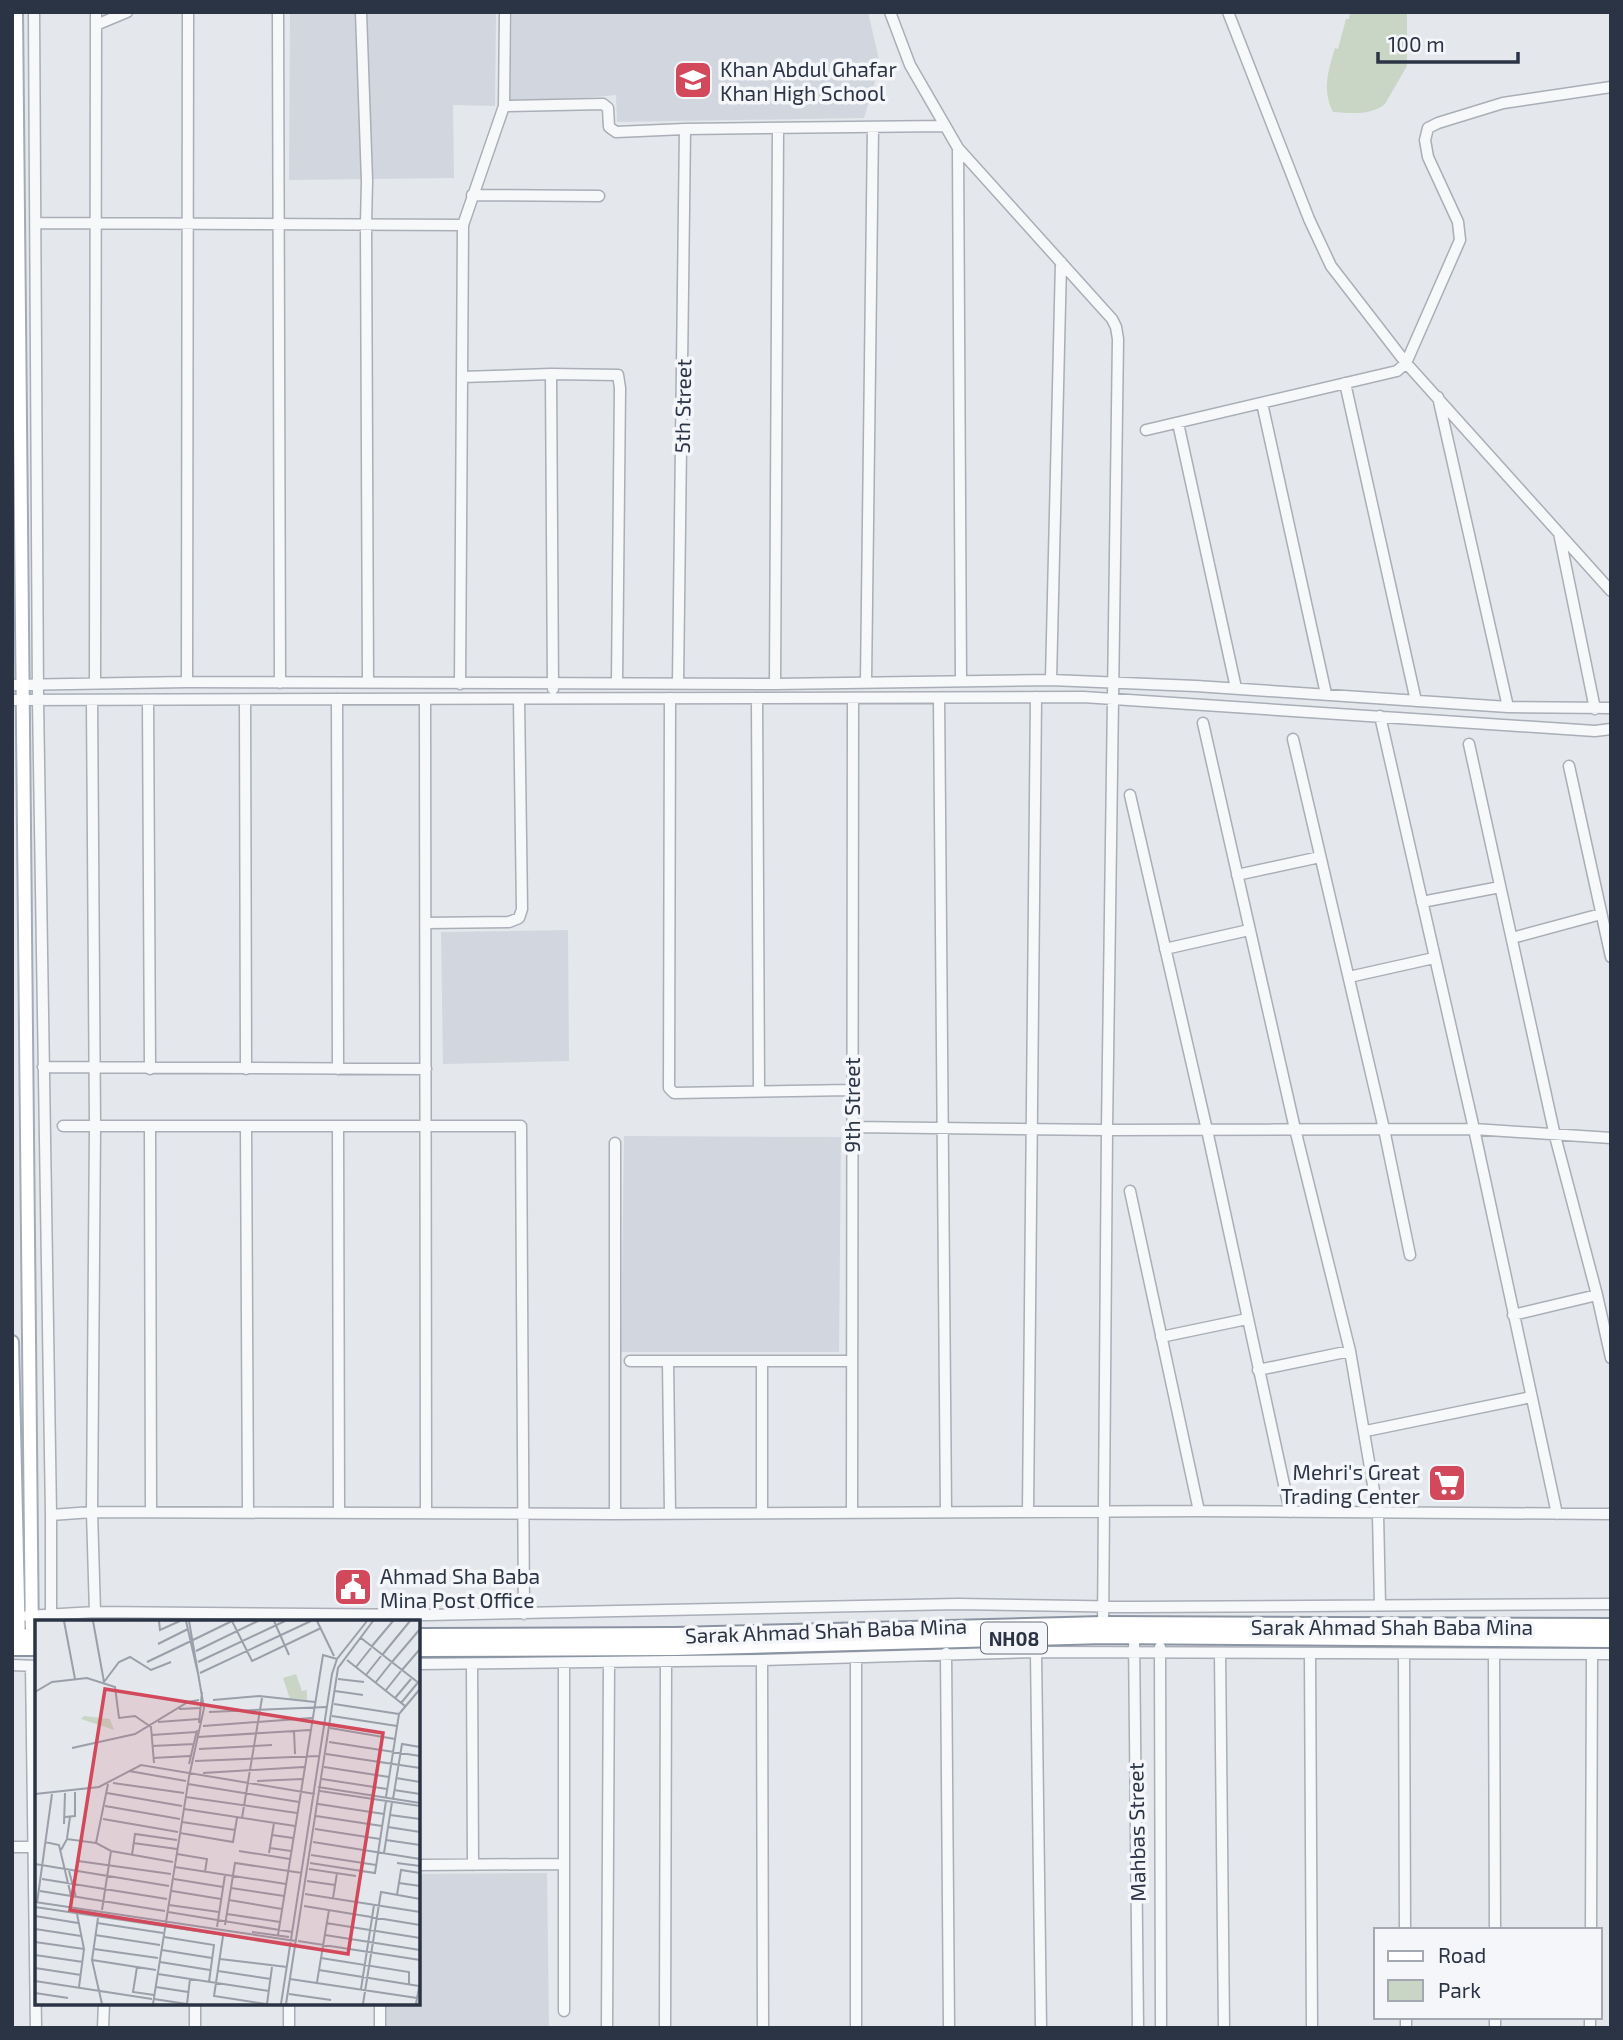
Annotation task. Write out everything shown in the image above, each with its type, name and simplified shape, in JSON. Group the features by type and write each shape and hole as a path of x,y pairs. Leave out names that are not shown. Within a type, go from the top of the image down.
{"highway":[{"name":"Sarak Ahmad Shah Baba Mina","path":"420,1636 1611,1626"},
{"name":"NH08","path":"420,1649 675,1648 1103,1630 1134,1636 1160,1637 1611,1640"}],"main road":[{"path":"16,12 17,700 31,1616 25,1643"},
{"path":"12,1342 15,1617 25,1643"}],"street":[{"path":"34,12 38,700 51,1615"},
{"path":"95,682 96,12"},
{"path":"96,25 127,12"},
{"path":"187,682 188,12"},
{"path":"278,12 280,683"},
{"path":"361,12 367,180 368,683"},
{"path":"460,684 463,225 504,106 505,12"},
{"path":"890,12 910,65 958,148 1112,319 1118,339 1103,1630"},
{"path":"1228,12 1299,193 1331,266 1406,363 1611,591"},
{"path":"1146,430 1397,372 1406,363 1460,240 1458,222 1428,158 1424,140 1428,128 1503,103 1611,88"},
{"path":"504,106 603,104 608,108 610,127 616,132 945,126"},
{"path":"866,681 873,127"},
{"path":"775,684 778,128"},
{"name":"5th Street","path":"678,683 685,129"},
{"path":"958,148 961,681"},
{"path":"472,195 598,196"},
{"path":"37,223 463,225"},
{"path":"1051,680 1061,262"},
{"path":"551,374 552,698"},
{"path":"462,377 618,375 617,682"},
{"path":"1345,383 1416,701"},
{"path":"1438,397 1508,707"},
{"path":"1262,403 1326,694"},
{"path":"1178,423 1236,688"},
{"path":"1558,532 1595,709"},
{"path":"17,685 95,682 775,684 1051,680 1236,688 1508,707 1611,708"},
{"path":"1028,1512 1036,697"},
{"path":"670,698 668,1088 674,1093 851,1090"},
{"path":"757,698 759,1091"},
{"name":"9th Street","path":"852,1512 850,1361 853,698"},
{"path":"939,698 946,1512"},
{"path":"17,700 1113,698 1595,731 1611,729"},
{"path":"337,699 338,1069"},
{"path":"425,699 426,1512"},
{"path":"426,923 509,922 519,918 522,909 519,699"},
{"path":"92,700 95,1126 92,1512 95,1612"},
{"path":"149,700 150,1069"},
{"path":"245,700 246,1069"},
{"path":"1380,716 1474,1129 1557,1514"},
{"path":"1203,723 1295,1129 1350,1351 1366,1431 1378,1514 1380,1605"},
{"path":"1293,739 1384,1129 1410,1255"},
{"path":"1469,744 1555,1136 1611,1358"},
{"path":"1569,766 1611,957"},
{"path":"1130,795 1207,1129 1290,1512"},
{"path":"1237,875 1320,857"},
{"path":"1422,902 1500,887"},
{"path":"1512,938 1601,914"},
{"path":"1165,949 1249,930"},
{"path":"1349,977 1434,958"},
{"path":"43,1067 426,1069"},
{"path":"63,1126 518,1126 522,1129 524,1614"},
{"path":"150,1126 151,1512"},
{"path":"851,1126 1107,1130 1474,1129 1611,1139"},
{"path":"247,1127 247,1512"},
{"path":"338,1127 339,1512"},
{"path":"615,1143 615,1514"},
{"path":"1130,1191 1199,1511"},
{"path":"1513,1315 1597,1296"},
{"path":"1161,1337 1247,1319"},
{"path":"1258,1370 1350,1351"},
{"path":"630,1361 850,1361"},
{"path":"668,1361 670,1513"},
{"path":"762,1361 762,1512"},
{"path":"1366,1431 1531,1397"},
{"path":"51,1515 92,1512 615,1514 1199,1511 1611,1514"},
{"path":"15,1617 95,1612 524,1614 958,1604 1611,1604"},
{"name":"Mahbas Street","path":"1134,1636 1138,2028"},
{"name":"Mahbas Street","path":"1160,1637 1161,2028"},
{"path":"1036,1652 1041,2028"},
{"path":"420,1664 762,1660 1036,1652 1611,1654"},
{"path":"946,1653 949,2028"},
{"path":"1220,1654 1224,2028"},
{"path":"1310,1654 1312,2028"},
{"path":"1404,1654 1405,1928"},
{"path":"1591,1928 1592,1654"},
{"path":"1494,1655 1495,1928"},
{"path":"856,1658 856,2028"},
{"path":"762,1660 763,2028"},
{"path":"665,2028 666,1661"},
{"path":"607,2028 609,1662"},
{"path":"564,1663 564,2011"},
{"path":"472,1664 473,1865"},
{"path":"12,1665 34,1666 35,1756"},
{"path":"12,1847 35,1847"},
{"path":"420,1865 564,1864"},
{"path":"36,2005 36,2028"},
{"path":"103,2028 104,2005"},
{"path":"195,2005 195,2028"},
{"path":"289,2005 289,2028"},
{"path":"380,2005 380,2028"}],"shaded area":[{"path":"290,12 496,12 495,106 453,105 454,178 289,180"},
{"name":"Khan Abdul Ghafar Khan High School","path":"512,12 868,12 880,64 864,118 617,122 616,95 510,105"},
{"path":"568,930 569,1061 443,1064 441,932"},
{"path":"624,1136 841,1137 839,1352 621,1352"},
{"path":"547,1873 549,2028 385,2028 385,2005 420,2005 420,1874"}],"green space":[{"path":"1350,12 1407,12 1407,66 1385,104 1379,108 1367,112 1333,112 1327,80 1335,48 1338,49"}],"place":[{"name":"Khan Abdul Ghafar Khan High School","path":"693,80"},
{"name":"Mehri's Great Trading Center","path":"1447,1483"},
{"name":"Ahmad Sha Baba Mina Post Office","path":"353,1587"}]}
